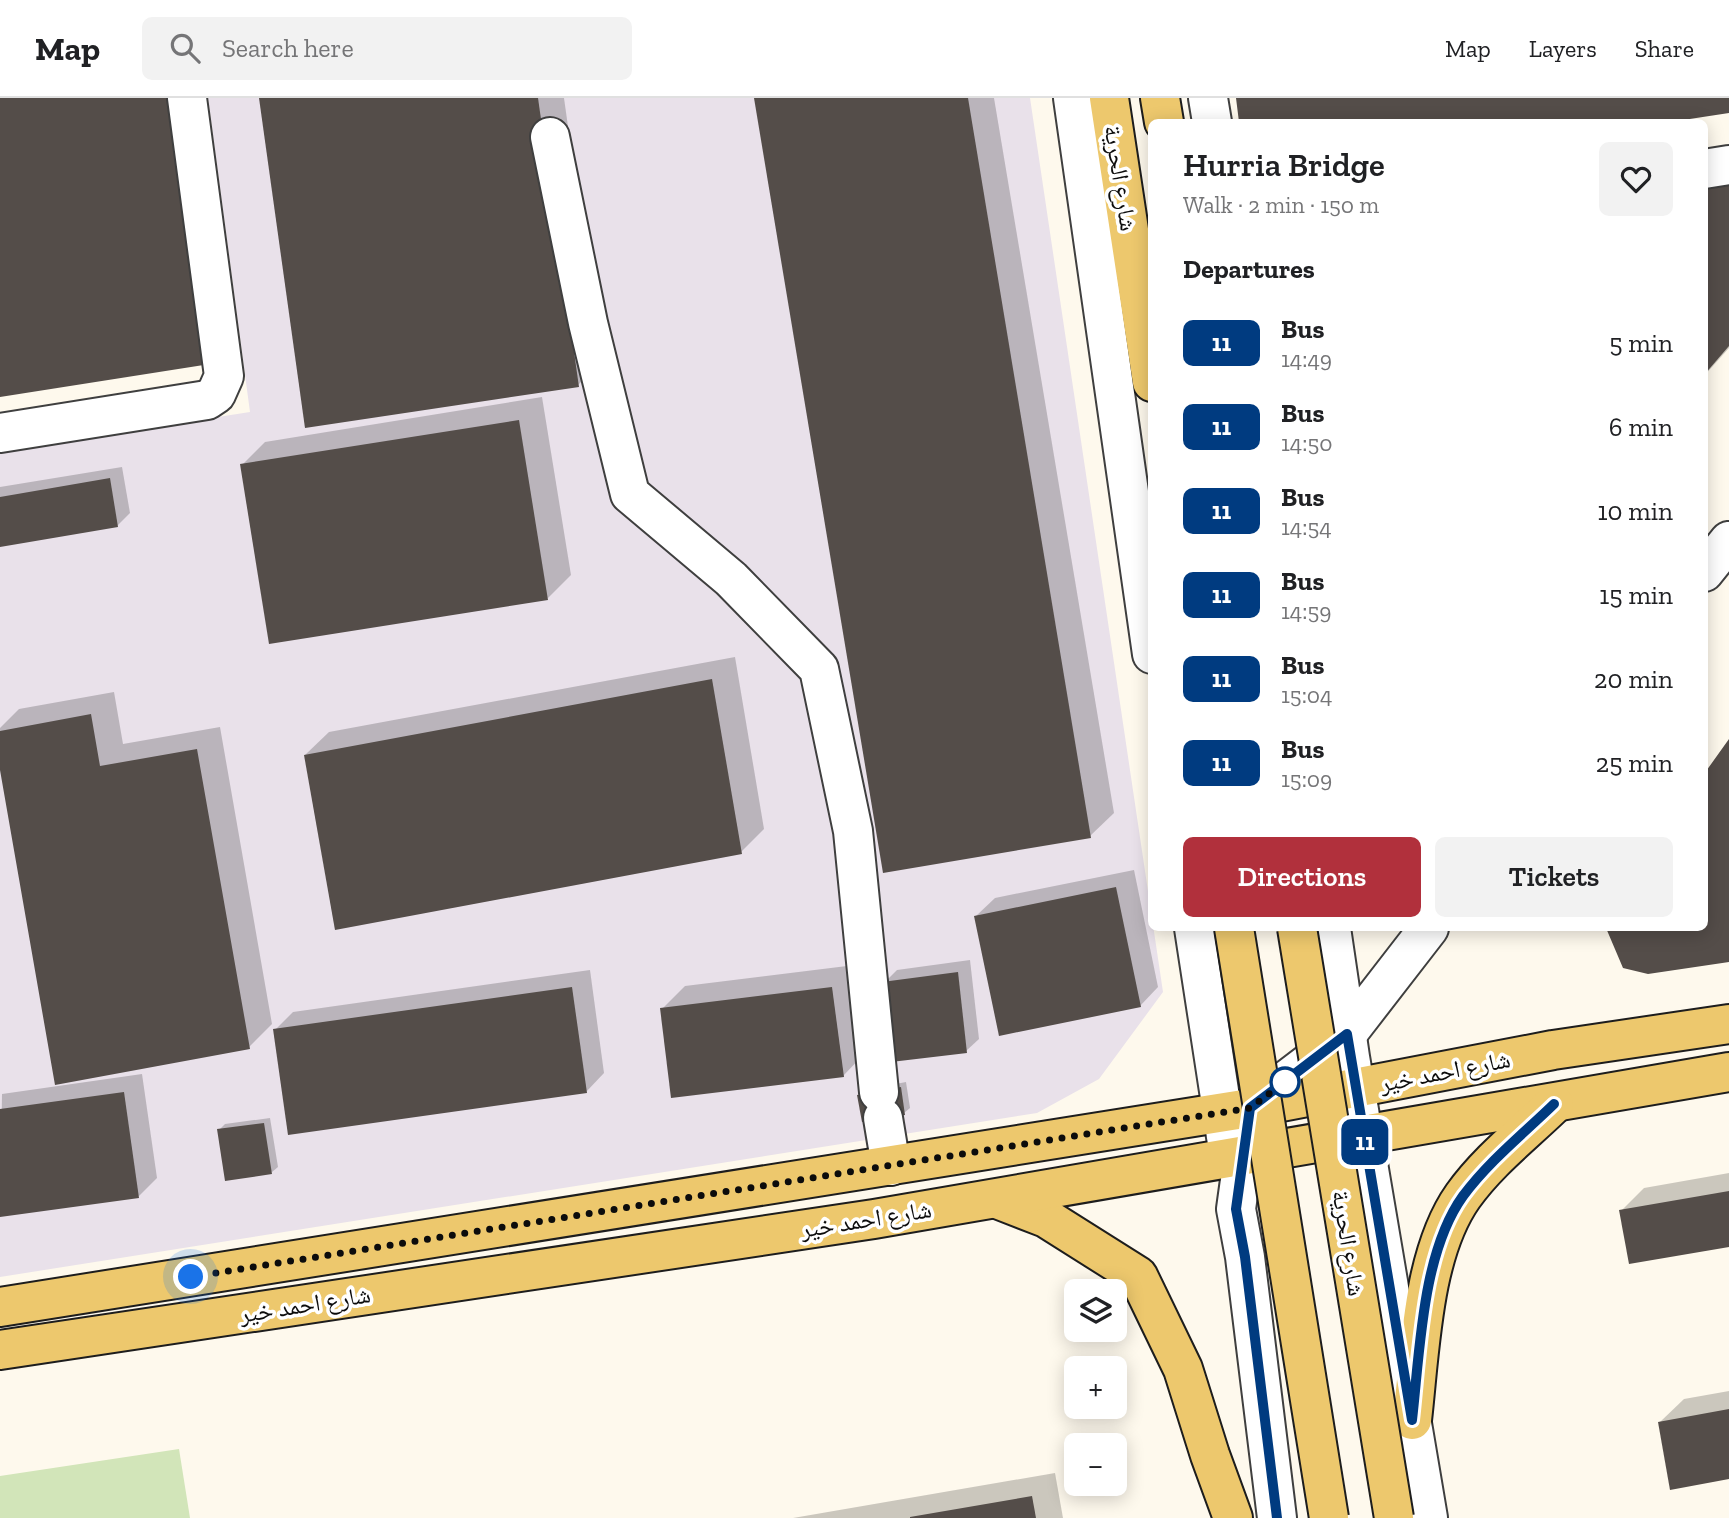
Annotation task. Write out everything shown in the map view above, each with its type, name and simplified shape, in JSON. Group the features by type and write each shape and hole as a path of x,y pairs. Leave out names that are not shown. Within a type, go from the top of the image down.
{"main road":[{"name":"شارع الحرية","path":"1109,98 1148,356"},
{"name":"شارع الحرية","path":"1160,98 1164,119"},
{"path":"1234,931 1329,1518"},
{"name":"شارع الحرية","path":"1297,931 1394,1518"},
{"name":"شارع احمد خير","path":"0,1307 1236,1111 1553,1050 1729,1024"},
{"name":"شارع احمد خير","path":"0,1350 995,1198 1364,1137 1729,1072"},
{"path":"1412,1420 1430,1269 1461,1199 1483,1171 1554,1104"},
{"path":"995,1198 1046,1218 1138,1276 1183,1369 1209,1455 1233,1518"}],"street":[{"path":"0,433 207,400 216,394 223,376 187,98"},
{"path":"1073,98 1148,626"},
{"path":"1208,98 1212,119"},
{"path":"550,137 588,323 630,494 731,579 819,669 853,831 881,1105 891,1166"},
{"path":"1708,168 1729,165"},
{"path":"1708,567 1729,541"},
{"path":"1195,931 1236,1111 1236,1209 1245,1257 1277,1518"},
{"path":"1331,931 1428,1518"},
{"path":"1236,1111 1347,1034 1427,931"}],"shaded area":[{"path":"208,98 1030,98 1148,891 1148,931 1154,931 1163,992 1099,1079 1037,1113 0,1277 0,451 250,412"}],"green space":[{"path":"179,1449 190,1518 0,1518 0,1476"}],"building":[{"path":"0,98 168,98 210,364 0,397"},
{"path":"259,98 538,98 579,387 305,428"},
{"path":"754,98 968,98 1091,838 883,873"},
{"path":"1236,98 1729,98 1729,113 1690,119 1239,119"},
{"path":"1729,184 1729,346 1708,370 1708,187"},
{"path":"519,420 548,600 269,644 240,464"},
{"path":"110,478 118,527 0,547 0,497"},
{"path":"712,679 742,854 335,930 304,755"},
{"path":"91,714 100,766 197,749 250,1049 55,1085 0,770 0,731"},
{"path":"1729,739 1729,962 1648,974 1623,968 1607,931 1708,931 1708,768"},
{"path":"1116,887 1141,1007 999,1036 974,916"},
{"path":"958,972 967,1053 891,1062 882,982"},
{"path":"572,987 587,1093 288,1135 273,1029"},
{"path":"832,987 844,1077 671,1098 660,1008"},
{"path":"901,1087 905,1115 862,1122 857,1095"},
{"path":"124,1092 139,1198 0,1217 0,1109"},
{"path":"264,1123 272,1174 225,1181 217,1129"},
{"path":"1729,1191 1729,1247 1629,1264 1619,1210"},
{"path":"1729,1409 1729,1479 1670,1490 1658,1422"},
{"path":"1032,1496 1036,1518 910,1518 910,1517"}],"bus line":[{"name":"11","path":"1277,1518 1245,1257 1236,1209 1250,1108 1347,1034 1412,1420 1430,1269 1461,1199 1483,1171 1554,1104"}],"route":[{"path":"191,1277 1250,1108 1285,1082"}]}
